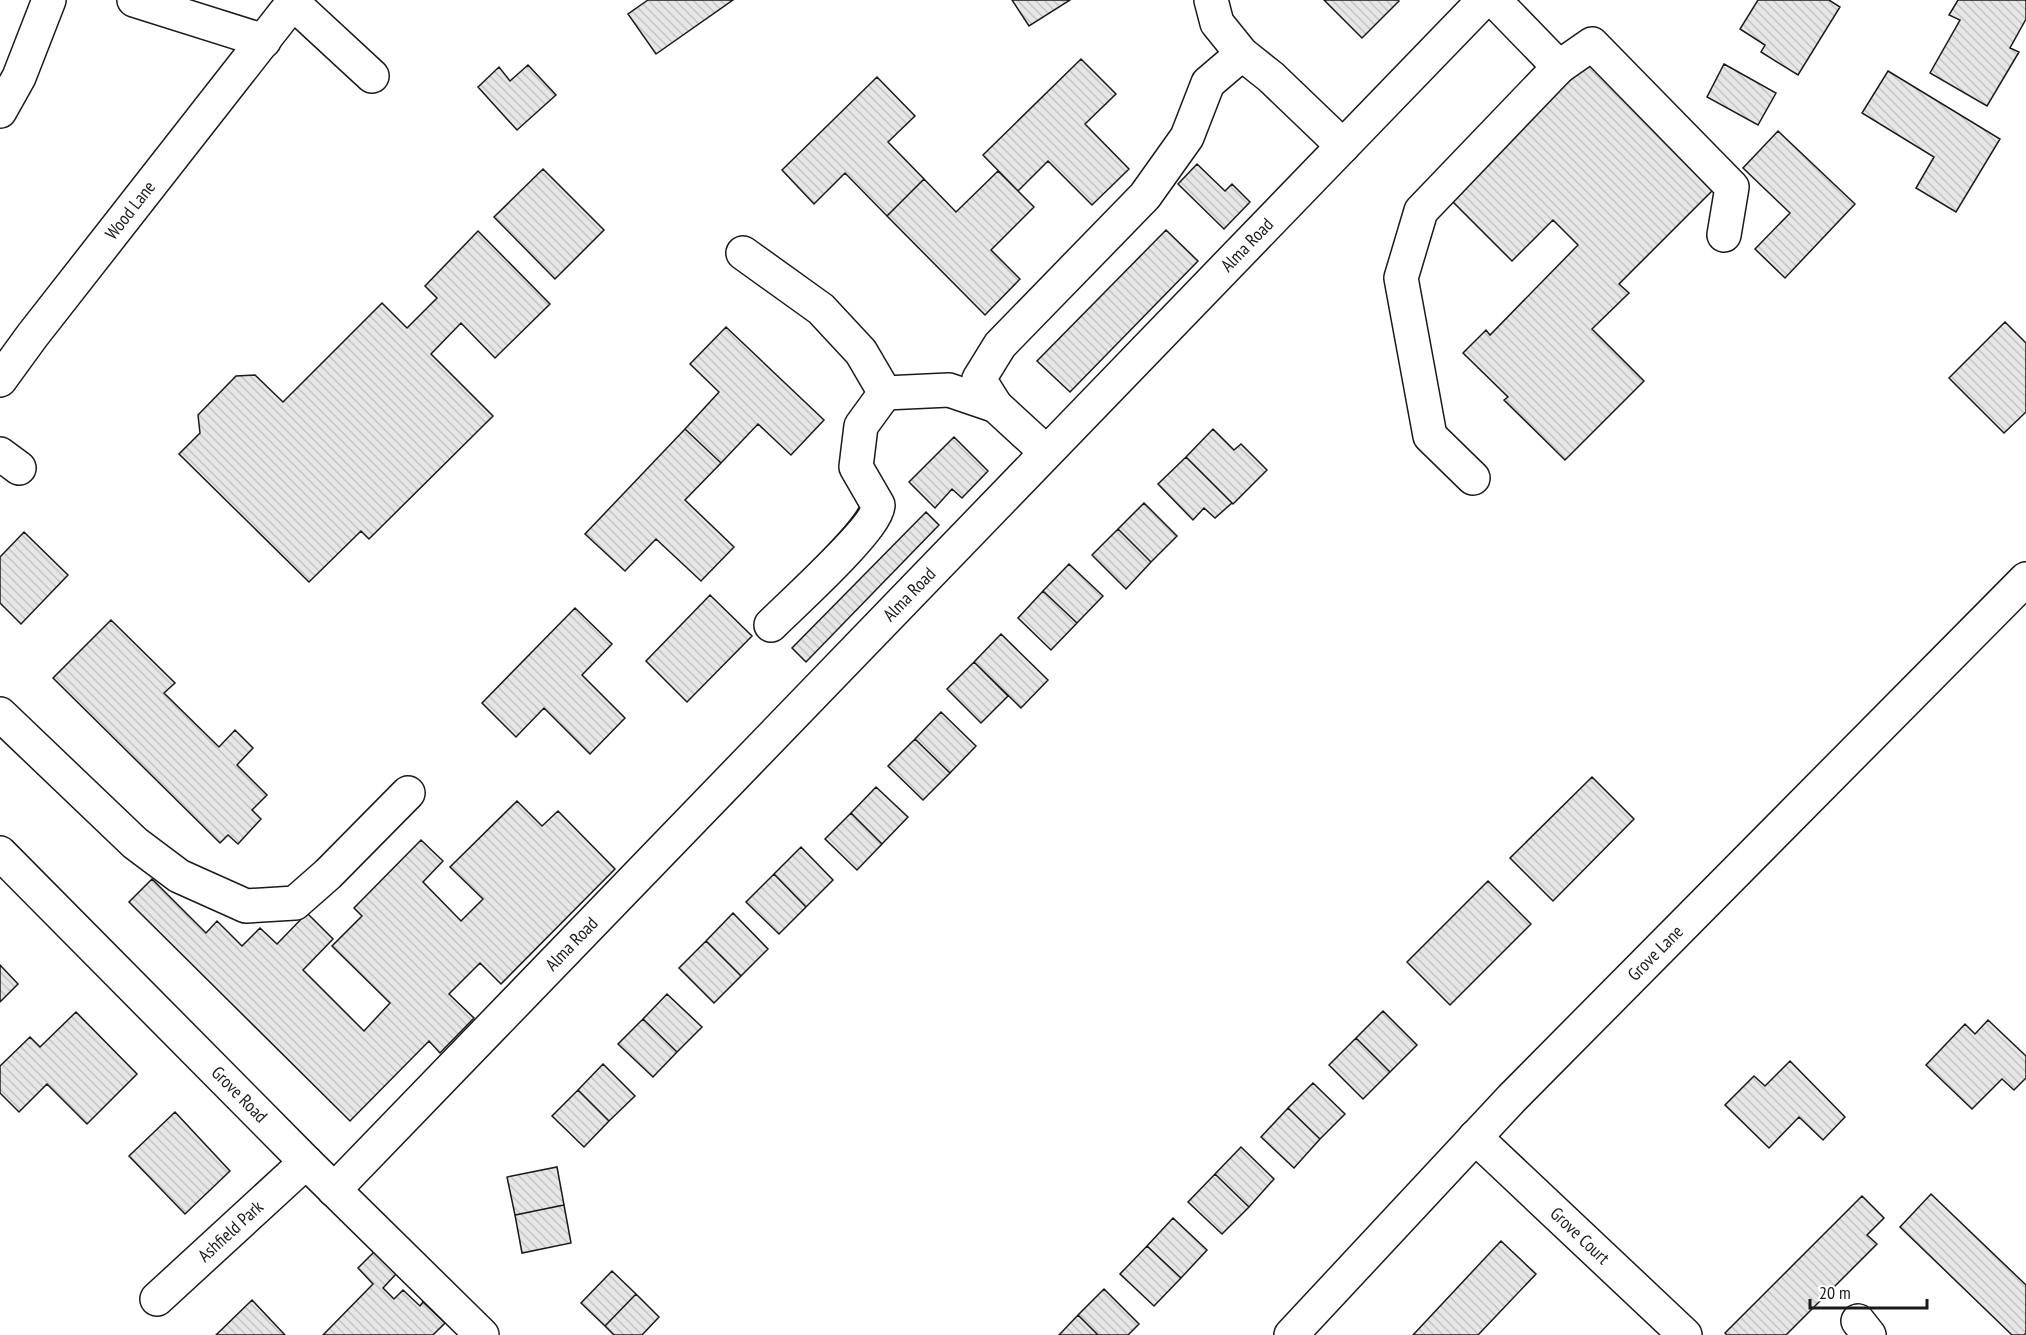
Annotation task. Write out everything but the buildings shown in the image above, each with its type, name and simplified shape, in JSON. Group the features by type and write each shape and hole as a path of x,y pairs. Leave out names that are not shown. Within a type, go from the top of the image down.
{"street":[{"path":"0,111 19,77 49,0"},
{"path":"134,0 264,41"},
{"path":"1210,0 1217,23 1242,54 1271,77 1343,146"},
{"name":"Alma Road","path":"333,1190 1484,0"},
{"path":"1494,0 1559,67"},
{"path":"294,1 372,76"},
{"name":"Wood Lane","path":"0,380 294,1"},
{"path":"1473,478 1430,436 1401,278 1421,211 1559,67 1592,44 1689,142 1732,187 1724,235"},
{"path":"1046,452 996,406 979,379 1000,345 1145,196 1186,137 1208,83 1242,54"},
{"path":"743,253 820,309 861,351 885,393"},
{"path":"885,393 949,390 996,406"},
{"path":"771,625 863,534 878,511 879,505 855,467 861,426 885,393"},
{"name":"Grove Lane","path":"1292,1335 1520,1089 2026,579"},
{"path":"0,714 135,843 179,876 246,906 295,903 328,874 408,793"},
{"name":"Grove Road","path":"3,863 482,1335"},
{"name":"Grove Court","path":"1475,1137 1685,1335"},
{"name":"Ashfield Park","path":"157,1299 306,1162"}]}
